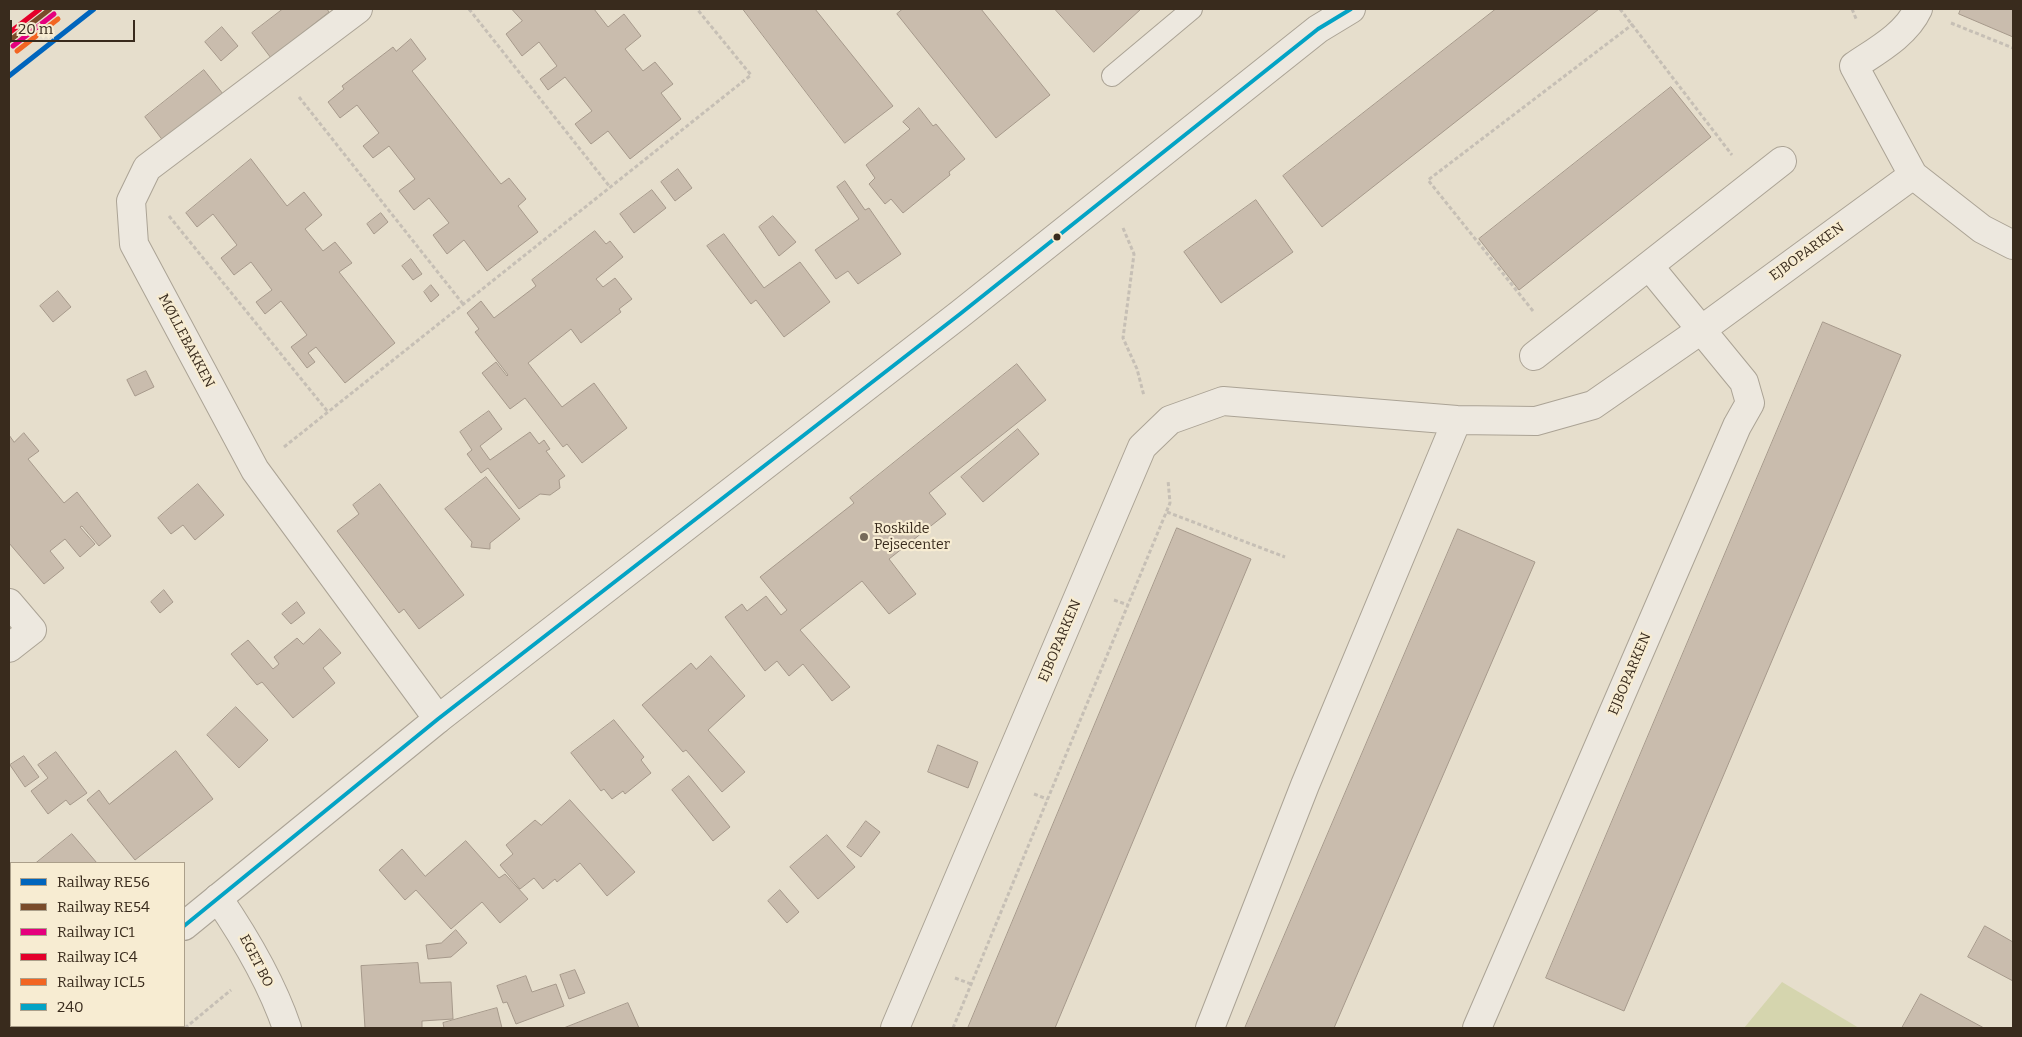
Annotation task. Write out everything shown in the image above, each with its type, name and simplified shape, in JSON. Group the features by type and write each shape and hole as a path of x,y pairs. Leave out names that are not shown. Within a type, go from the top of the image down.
{"street":[{"name":"MØLLEBAKKEN","path":"358,9 147,168 131,201 134,244 255,470 438,719"},
{"path":"1318,29 1337,9"},
{"path":"185,925 438,719 1109,196 1318,29 1351,9"},
{"path":"1918,9 1913,18 1888,43 1854,66 1913,175 1982,229 2013,245"},
{"path":"1534,356 1782,161"},
{"name":"EJBOPARKEN","path":"895,1028 1142,447 1170,420 1223,402 1457,420 1536,421 1593,405 1701,330 1913,175"},
{"name":"EJBOPARKEN","path":"1477,1028 1733,436 1750,403 1744,382 1649,266"},
{"path":"1210,1028 1305,785 1457,420"},
{"path":"9,603 32,630 9,648"},
{"name":"EGET BO","path":"218,898 246,938 261,967 287,1028"}],"lane":[{"path":"1112,76 1192,9"}],"path":[{"path":"469,9 610,187"},
{"path":"255,470 750,75 697,9"},
{"path":"1620,9 1754,184"},
{"path":"1918,9 2013,48"},
{"path":"1556,339 1428,180 1633,24"},
{"path":"278,70 463,304"},
{"path":"136,190 155,199 328,412"},
{"path":"953,1028 1170,503 1166,452 1160,430 1145,403 1137,368 1123,338 1134,254 1109,196"},
{"path":"1166,512 1285,557"},
{"path":"185,1028 261,967"}],"green space":[{"path":"1782,982 1859,1028 1744,1028"}],"building":[{"path":"283,9 327,9 329,12 271,58 252,33"},
{"path":"512,9 594,9 608,27 624,14 641,36 625,49 643,71 655,62 673,84 661,93 681,119 630,159 608,131 591,144 575,124 592,111 565,77 548,90 540,79 557,66 539,42 522,56 506,34 522,21"},
{"path":"743,9 815,9 893,106 845,143"},
{"path":"903,9 981,9 1050,95 996,138 897,14"},
{"path":"1055,9 1141,9 1094,52"},
{"path":"1496,9 1599,9 1322,227 1283,176"},
{"path":"1961,9 2013,9 2013,37 1959,14"},
{"path":"222,27 238,46 221,61 205,42"},
{"path":"411,39 426,59 412,71 501,184 509,178 526,199 518,206 538,232 487,271 464,240 447,254 433,235 449,223 429,198 414,210 399,191 415,179 389,146 373,158 363,146 379,133 357,105 340,118 328,102 344,89 342,86 393,47 396,51"},
{"path":"204,70 223,94 164,142 145,117"},
{"path":"1671,87 1711,137 1519,290 1479,239"},
{"path":"919,108 933,126 936,124 965,159 949,172 950,175 903,213 891,199 885,204 869,184 875,178 866,165 910,129 903,122"},
{"path":"251,159 287,206 304,192 322,215 305,229 323,251 335,242 352,263 339,272 395,343 345,383 316,347 308,353 315,362 307,368 291,347 307,335 281,301 265,314 256,302 272,290 251,262 234,275 221,258 237,245 213,214 197,227 186,213"},
{"path":"678,169 692,188 675,201 661,182"},
{"path":"845,181 865,210 869,208 901,254 858,284 848,271 836,279 815,250 859,219 837,187"},
{"path":"652,190 666,208 634,233 620,214"},
{"path":"1256,200 1293,252 1221,303 1184,252"},
{"path":"381,213 388,222 374,234 367,224"},
{"path":"773,216 796,242 779,256 759,227"},
{"path":"595,231 606,244 610,241 623,257 596,279 603,287 615,278 632,299 619,309 621,312 581,343 571,329 528,363 562,407 594,383 627,428 582,463 567,444 563,447 525,398 510,409 482,373 496,362 508,375 475,332 479,329 467,313 481,301 494,318 536,286 532,280"},
{"path":"724,234 764,288 800,262 830,302 784,337 756,300 751,304 707,246"},
{"path":"411,259 422,274 413,280 402,266"},
{"path":"431,285 439,295 431,302 424,292"},
{"path":"58,291 71,307 53,322 40,306"},
{"path":"1823,322 1901,355 1624,1011 1546,978"},
{"name":"Roskilde Pejsecenter","path":"1017,364 1046,400 929,493 946,514 889,559 916,594 889,614 862,581 800,630 850,687 832,701 803,664 789,676 777,661 765,671 725,617 742,604 747,611 766,596 781,615 787,610 760,577 854,503 850,498"},
{"path":"146,371 154,387 135,396 127,380"},
{"path":"489,411 502,429 480,446 490,460 530,432 539,444 544,440 550,449 546,451 565,476 559,480 560,488 550,495 540,494 519,509 488,468 481,473 467,454 472,450 460,432"},
{"path":"1018,429 1039,454 983,502 961,477"},
{"path":"24,433 39,451 28,459 64,503 77,492 111,536 99,546 82,526 80,527 95,544 80,557 65,539 50,551 64,568 44,584 9,543 9,435 14,442"},
{"path":"486,477 520,519 490,543 490,549 471,547 472,542 445,509"},
{"path":"198,484 224,515 195,540 183,525 171,534 158,518"},
{"path":"380,484 464,595 419,629 404,609 399,613 337,531 359,514 353,505"},
{"path":"1177,528 1251,559 1055,1028 968,1028"},
{"path":"1458,529 1535,562 1334,1028 1245,1028"},
{"path":"164,590 173,602 160,613 151,602"},
{"path":"297,602 305,613 291,624 282,614"},
{"path":"320,629 341,653 323,668 335,683 293,718 262,682 257,685 231,654 248,640 273,669 279,664 274,657 297,638 303,644"},
{"path":"711,656 745,696 708,730 745,772 722,792 686,750 683,752 642,705 691,663 696,669"},
{"path":"236,707 268,740 239,768 207,735"},
{"path":"614,720 644,757 641,760 651,773 625,794 623,791 612,799 604,789 601,791 571,753"},
{"path":"938,745 978,762 968,788 928,772"},
{"path":"176,751 213,799 135,860 87,800 99,790 109,804"},
{"path":"56,752 87,793 70,805 66,800 48,814 31,791 48,778 38,765"},
{"path":"24,756 39,777 25,787 10,765"},
{"path":"689,776 730,827 713,841 672,790"},
{"path":"570,800 635,872 607,896 580,863 557,882 555,879 543,889 534,878 520,889 500,865 513,854 506,845 535,820 541,825"},
{"path":"866,821 880,832 861,857 847,847"},
{"path":"72,834 96,862 37,862"},
{"path":"827,835 855,867 818,899 790,867"},
{"path":"466,841 499,878 505,874 528,899 500,923 482,902 451,929 416,890 405,900 379,870 402,849 425,876"},
{"path":"10,884 10,914 9,912"},
{"path":"780,890 799,912 787,923 768,901"},
{"path":"1985,926 2013,942 2013,981 1968,957"},
{"path":"456,930 467,943 451,957 428,959 426,945 441,943"},
{"path":"418,963 420,983 451,982 453,1019 422,1021 422,1028 365,1028 361,966"},
{"path":"575,970 585,993 569,999 560,975"},
{"path":"526,976 532,992 556,984 564,1006 516,1024 507,1002 503,1003 497,986"},
{"path":"1921,994 1984,1028 1902,1028"},
{"path":"628,1003 639,1028 564,1028"},
{"path":"497,1008 502,1028 444,1028 443,1023"}],"rail line":[{"name":"IC4","path":"9,33 40,9"},
{"name":"RE54","path":"9,41 50,9"},
{"name":"RE56","path":"9,76 94,9"},
{"name":"IC1","path":"13,46 54,14"},
{"name":"ICL5","path":"17,51 58,19"}],"transit line":[{"name":"240","path":"185,925 438,719 960,314 1318,29 1351,9"}],"place":[{"name":"Roskilde Pejsecenter","path":"864,537"}]}
